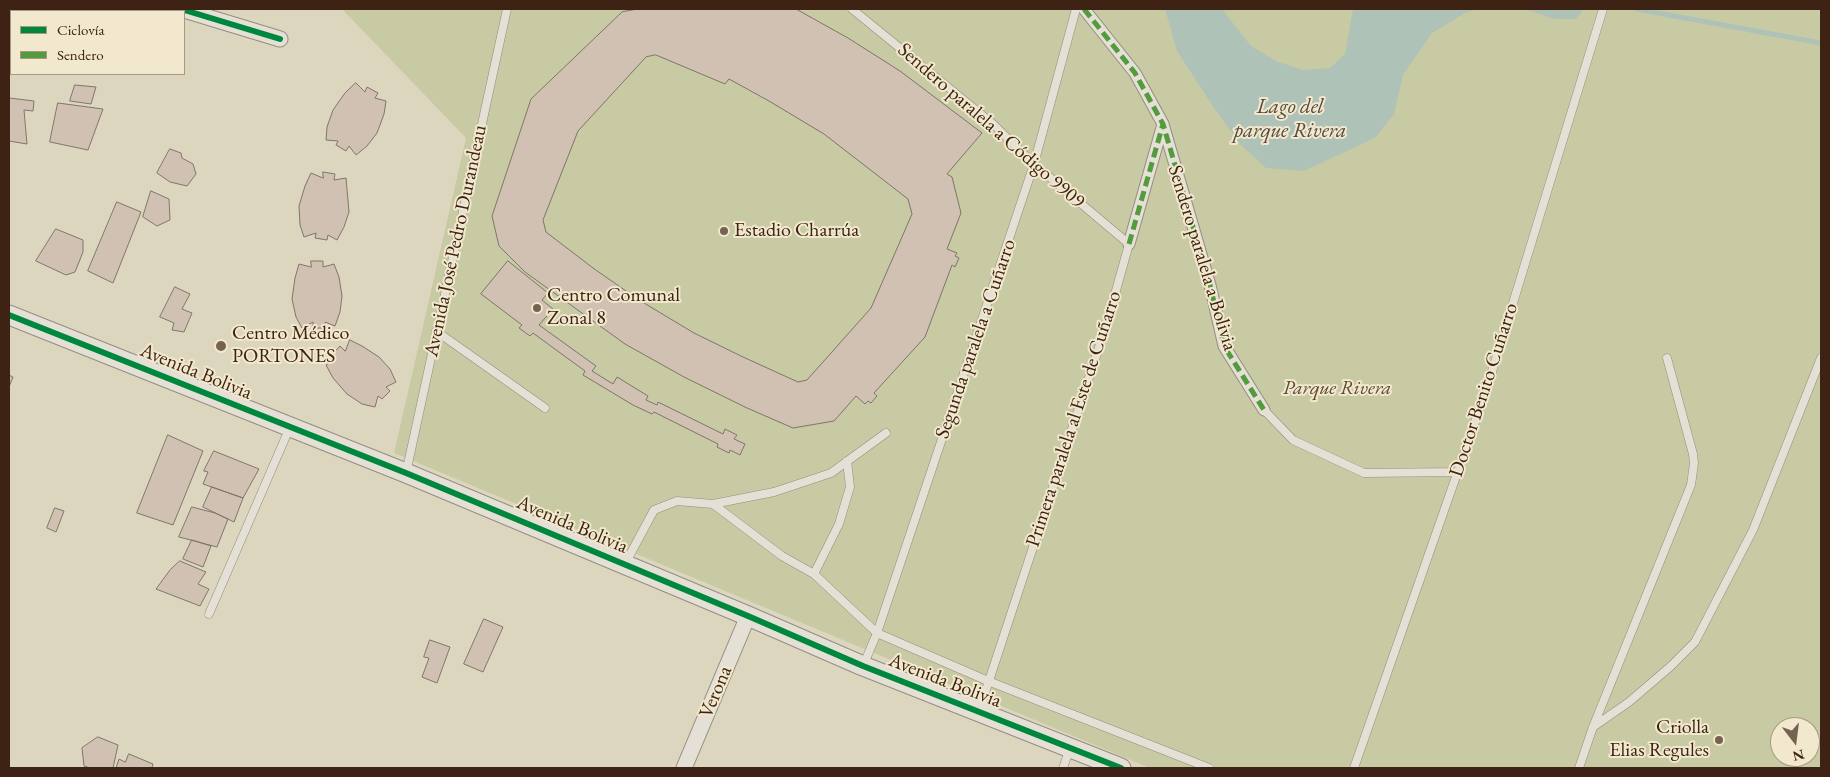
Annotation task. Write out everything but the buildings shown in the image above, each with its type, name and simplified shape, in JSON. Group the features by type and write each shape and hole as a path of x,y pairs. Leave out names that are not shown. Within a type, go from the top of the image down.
{"street":[{"name":"Sendero paralela a Bolivia","path":"1084,9 1135,72 1163,124 1210,285 1224,346 1264,410"},
{"path":"185,10 280,39"},
{"name":"Primera paralela al Este de Cuñarro","path":"1129,244 1163,124"},
{"name":"Avenida Bolivia","path":"9,314 406,473 863,666 1121,768"},
{"name":"Verona","path":"684,768 748,616"}],"lane":[{"name":"Avenida José Pedro Durandeau","path":"406,473 507,9"},
{"name":"Sendero paralela a Código 9909","path":"852,9 993,124 1034,164 1129,244"},
{"name":"Segunda paralela a Cuñarro","path":"863,666 877,633 1034,164 1076,9"},
{"name":"Doctor Benito Cuñarro","path":"1354,768 1487,388 1602,12"},
{"name":"Primera paralela al Este de Cuñarro","path":"979,711 1107,323 1129,244"},
{"path":"436,331 545,408"},
{"path":"1579,768 1692,485 1693,454 1666,358"},
{"path":"1594,727 1629,702 1671,666 1695,642 1753,530 1821,358"},
{"name":"Sendero paralela a Bolivia","path":"1264,410 1293,440 1364,473 1458,472"},
{"path":"209,614 290,427"},
{"path":"624,565 654,510 677,500 713,504 774,492 831,473 886,433"},
{"path":"814,574 840,524 850,487 847,461"},
{"path":"713,504 782,556 814,574 877,633 988,681 1209,768"},
{"path":"1064,768 1070,748"}],"green space":[{"name":"Parque Rivera","path":"342,9 1821,9 1821,768 1150,768 394,453 466,138"}],"water":[{"name":"Lago del parque Rivera","path":"1165,9 1224,9 1225,13 1251,46 1276,61 1303,70 1330,68 1345,54 1353,9 1479,9 1467,12 1432,33 1403,75 1394,114 1375,138 1304,171 1266,168 1242,146 1216,111 1177,51"},
{"path":"1525,9 1584,9 1576,19 1554,19"}],"waterway":[{"path":"1636,9 1821,43"}],"marked path":[{"path":"1084,9 1135,73 1163,124 1210,285 1224,346 1264,410"},
{"path":"1129,244 1163,124"}],"cycle path":[{"path":"185,10 280,39"},
{"path":"9,315 406,473 863,666 1121,768"}],"place":[{"name":"Estadio Charrúa","path":"724,231"},
{"name":"Centro Comunal Zonal 8","path":"537,308"},
{"name":"Centro Médico PORTONES","path":"221,346"},
{"name":"Criolla Elias Regules","path":"1719,740"}]}
